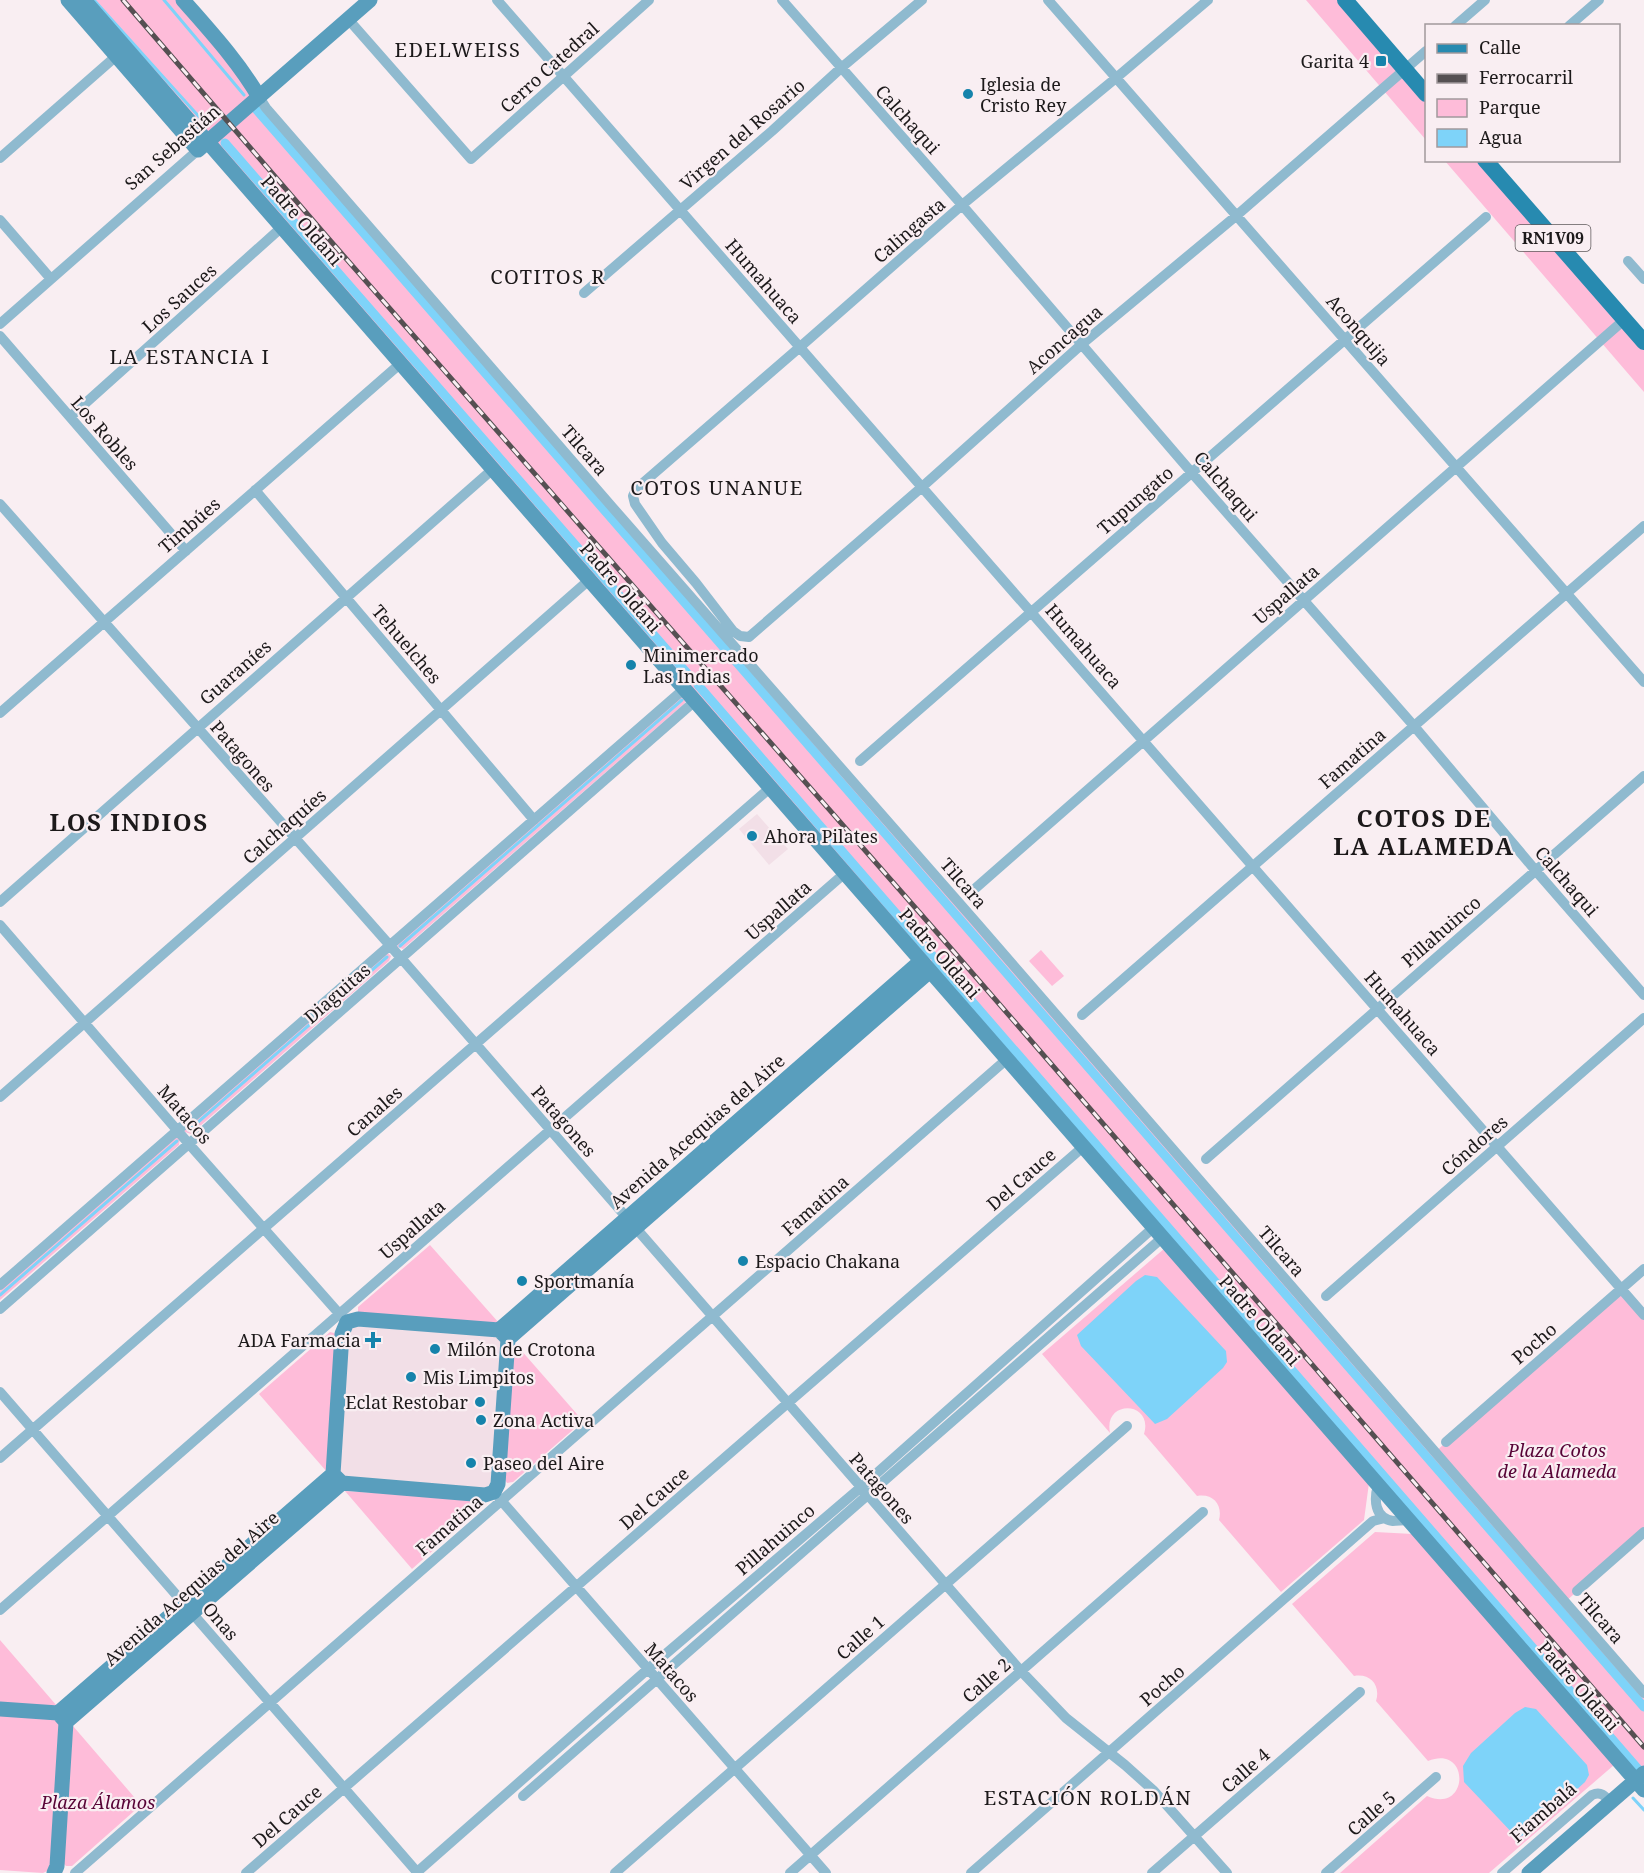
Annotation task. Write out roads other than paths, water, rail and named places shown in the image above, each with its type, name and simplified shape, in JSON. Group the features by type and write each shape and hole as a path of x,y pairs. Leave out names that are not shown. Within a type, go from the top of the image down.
{"main road":[{"path":"68,0 121,52"},
{"path":"84,0 121,52"},
{"path":"183,0 218,39 250,81 259,97"},
{"name":"San Sebastián","path":"203,146 370,0"},
{"path":"1345,0 1425,92"},
{"name":"Padre Oldani","path":"121,52 203,146 282,227 1408,1520 1642,1778"},
{"name":"RN1V09","path":"1487,162 1644,342"},
{"name":"Avenida Acequias del Aire","path":"504,1335 925,966"},
{"path":"343,1318 504,1335 498,1497 338,1478 343,1318"},
{"name":"Avenida Acequias del Aire","path":"62,1718 338,1478"},
{"path":"0,1709 62,1718 57,1866 54,1873"},
{"name":"Fiambalá","path":"1529,1873 1610,1802 1642,1778"}],"street":[{"name":"Humahuaca","path":"497,0 1622,1288 1644,1316"},
{"name":"Cerro Catedral","path":"348,19 471,159 649,0"},
{"name":"Calchaqui","path":"782,0 1414,726 1644,995"},
{"name":"Virgen del Rosario","path":"584,293 922,0"},
{"name":"Aconquija","path":"1048,0 1644,682"},
{"name":"Calingasta","path":"749,637 740,636 733,631 662,543 635,504 633,496 636,489 962,205 1208,0"},
{"path":"1457,24 1485,0"},
{"path":"1571,24 1599,0"},
{"path":"0,158 121,52"},
{"name":"Aconcagua","path":"749,637 1082,344 1236,216 1425,52"},
{"name":"Tilcara","path":"259,97 599,492 965,909 1644,1693"},
{"name":"San Sebastián","path":"0,324 203,146"},
{"name":"Tupungato","path":"860,761 1486,217"},
{"path":"0,220 51,279"},
{"name":"Los Sauces","path":"70,417 282,227"},
{"path":"1628,261 1644,279"},
{"name":"Uspallata","path":"970,893 1624,320"},
{"name":"Los Robles","path":"0,336 186,551"},
{"name":"Timbúes","path":"0,713 400,363"},
{"name":"Guaraníes","path":"0,902 493,469"},
{"name":"Tehuelches","path":"255,490 534,820"},
{"name":"Patagones","path":"2,509 401,958 1021,1671 1066,1718 1154,1791 1227,1873"},
{"name":"Famatina","path":"1082,1015 1644,526"},
{"name":"Calchaquíes","path":"0,1097 589,580"},
{"name":"Diaguitas","path":"0,1285 684,689"},
{"name":"Diaguitas","path":"0,1309 695,701"},
{"name":"Pillahuinco","path":"1206,1159 1644,776"},
{"name":"Canales","path":"0,1458 770,788"},
{"name":"Uspallata","path":"0,1610 343,1318 550,1130 845,873"},
{"name":"Matacos","path":"0,925 343,1318"},
{"name":"Cóndores","path":"1326,1296 1644,1018"},
{"name":"Famatina","path":"75,1873 270,1703 498,1497 712,1317 1007,1059"},
{"name":"Del Cauce","path":"246,1873 1083,1147"},
{"name":"Pillahuinco","path":"523,1796 657,1679 863,1492 1158,1233"},
{"name":"Pocho","path":"1446,1442 1644,1269"},
{"name":"Onas","path":"0,1392 416,1873"},
{"name":"Calle 1","path":"615,1873 1127,1426"},
{"path":"1373,1521 1376,1508 1374,1496 1378,1485"},
{"name":"Pillahuinco","path":"416,1873 648,1669 863,1492"},
{"name":"Matacos","path":"498,1497 826,1873"},
{"path":"1376,1508 1385,1518"},
{"name":"Calle 2","path":"790,1873 1203,1512"},
{"name":"Pocho","path":"971,1873 1373,1521 1385,1518 1393,1521 1408,1520"},
{"path":"1577,1591 1644,1532"},
{"name":"Calle 4","path":"1152,1873 1360,1692"},
{"name":"Calle 5","path":"1326,1873 1437,1777"},
{"name":"Fiambalá","path":"1502,1873 1592,1795 1601,1793 1610,1802"}],"water":[{"path":"1145,1275 1157,1277 1226,1351 1227,1362 1167,1419 1155,1424 1081,1346 1077,1335"},
{"path":"1525,1707 1536,1709 1587,1765 1589,1775 1585,1782 1529,1833 1517,1838 1464,1782 1463,1766 1471,1753 1515,1713"}],"waterway":[{"path":"94,0 202,120"},
{"path":"164,0 244,95"},
{"path":"255,108 1644,1707"},
{"path":"225,143 693,680"},
{"path":"698,685 932,955"},
{"path":"400,946 682,700"},
{"path":"189,1130 387,957"},
{"path":"936,960 1638,1769"},
{"path":"0,1295 177,1141"},
{"path":"1633,1798 1644,1810"}],"railway":[{"path":"123,0 1644,1747"}],"place":[{"name":"Garita 4","path":"1381,61"},
{"name":"Iglesia de Cristo Rey","path":"968,94"},
{"name":"Minimercado Las Indias","path":"631,665"},
{"name":"Ahora Pilates","path":"752,836"},
{"name":"Espacio Chakana","path":"743,1261"},
{"name":"Sportmanía","path":"522,1281"},
{"name":"ADA Farmacia","path":"373,1340"},
{"name":"Milón de Crotona","path":"435,1349"},
{"name":"Mis Limpitos","path":"411,1377"},
{"name":"Eclat Restobar","path":"480,1402"},
{"name":"Zona Activa","path":"481,1420"},
{"name":"Paseo del Aire","path":"471,1463"}],"district":[{"name":"EDELWEISS","path":"458,49"},
{"name":"COTITOS R","path":"548,276"},
{"name":"LA ESTANCIA I","path":"190,356"},
{"name":"COTOS UNANUE","path":"717,487"},
{"name":"LOS INDIOS","path":"129,821"},
{"name":"COTOS DE LA ALAMEDA","path":"1424,831"},
{"name":"ESTACIÓN ROLDÁN","path":"1088,1797"}],"park label":[{"name":"Plaza Cotos de la Alameda","path":"1557,1460"},
{"name":"Plaza Álamos","path":"98,1802"}]}
